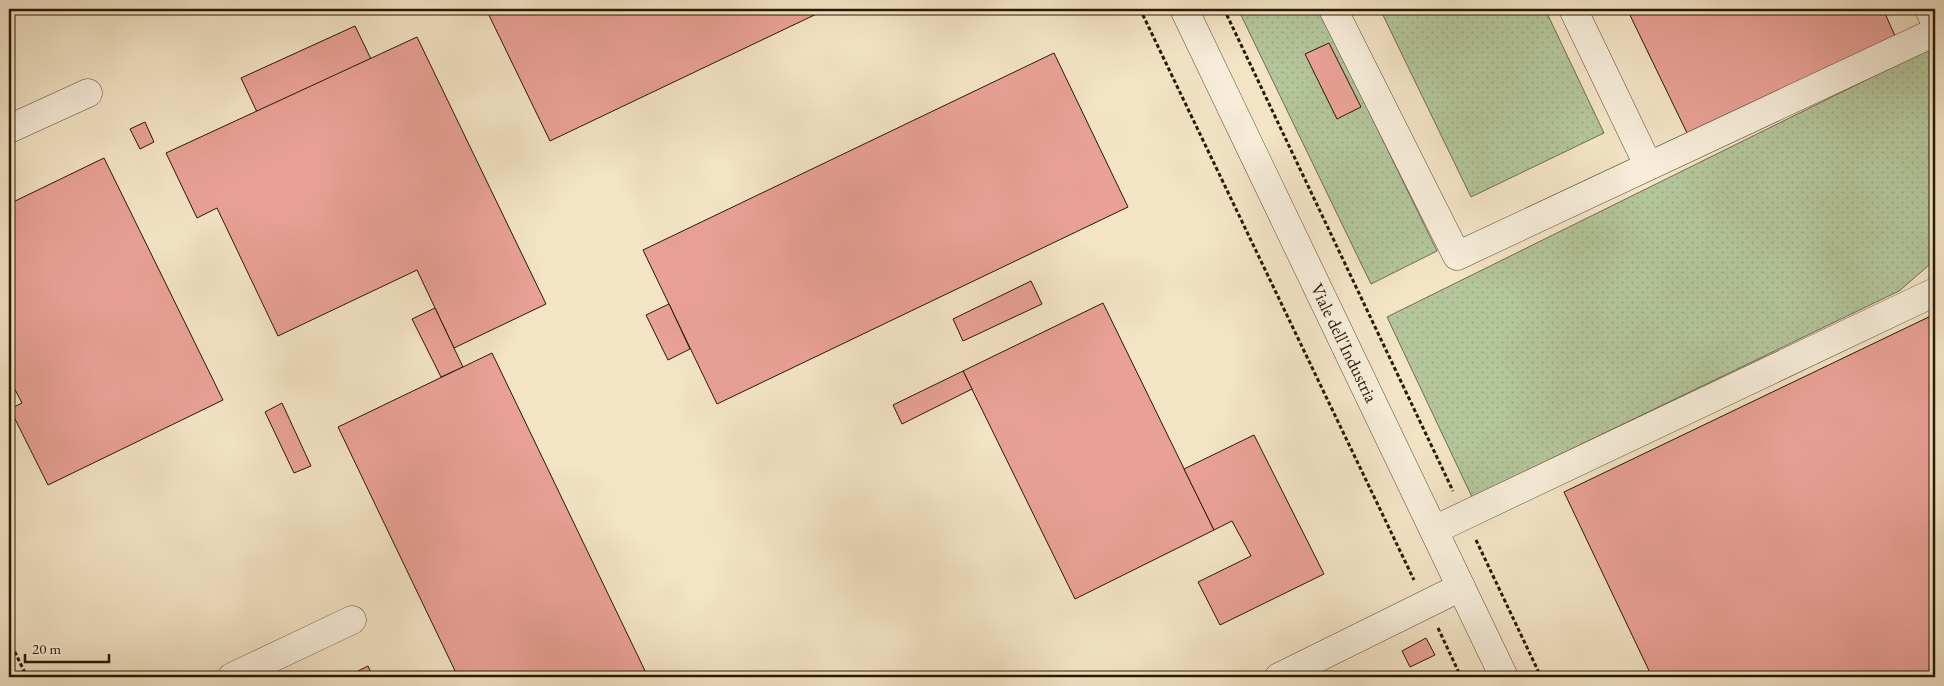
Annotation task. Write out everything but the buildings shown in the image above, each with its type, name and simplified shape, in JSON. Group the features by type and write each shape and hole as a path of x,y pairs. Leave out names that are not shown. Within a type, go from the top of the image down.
{"street":[{"name":"Viale dell'Industria","path":"1184,9 1504,677"},
{"path":"1334,9 1457,256 1935,32"},
{"path":"1573,9 1648,165"},
{"path":"1929,9 1935,22"},
{"path":"9,129 88,93"},
{"path":"1434,530 1935,292"},
{"path":"1279,677 1461,587"},
{"path":"232,677 352,620"}],"path":[{"path":"1140,9 1461,677"},
{"path":"1224,9 1541,677"},
{"path":"9,640 27,677"}],"green space":[{"path":"1238,9 1319,9 1437,251 1371,284"},
{"path":"1380,9 1545,9 1604,133 1471,197"},
{"path":"1935,46 1935,260 1899,291 1472,497 1387,317"}]}
